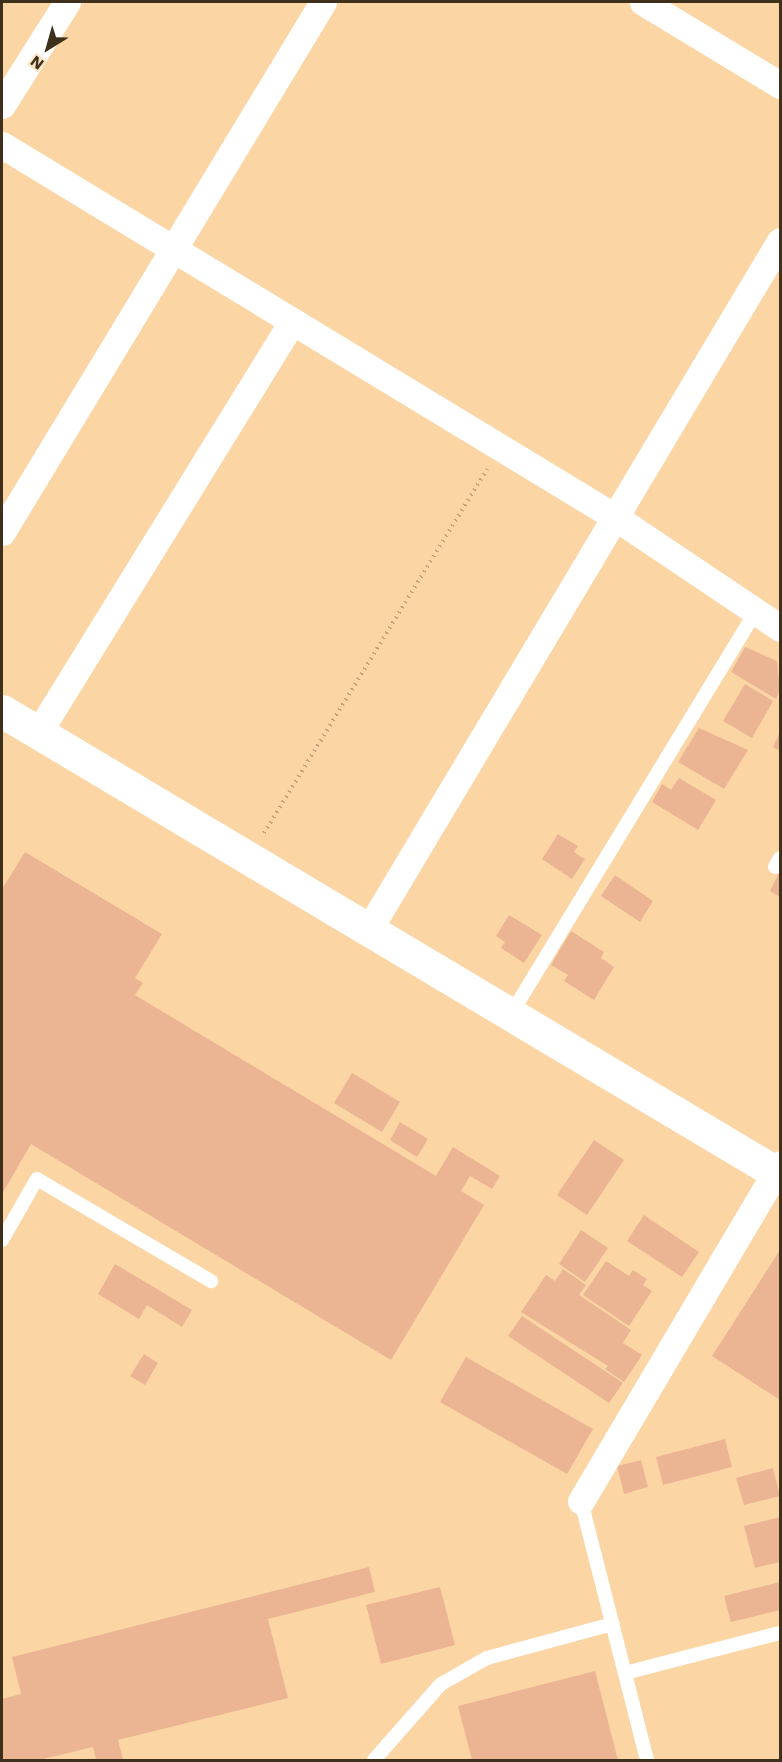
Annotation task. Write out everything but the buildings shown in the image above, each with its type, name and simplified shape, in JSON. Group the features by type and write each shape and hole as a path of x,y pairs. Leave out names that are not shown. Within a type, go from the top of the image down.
{"street":[{"path":"2,105 67,2"},
{"path":"2,532 323,2"},
{"path":"643,2 780,85"},
{"path":"2,145 615,517 780,628"},
{"path":"369,929 780,241"},
{"path":"38,733 292,321"},
{"path":"2,711 779,1170 581,1501"}],"lane":[{"path":"512,1014 755,613"},
{"path":"2,1240 37,1179 212,1281"},
{"path":"581,1501 647,1761"},
{"path":"374,1761 441,1684 487,1658 612,1624"},
{"path":"625,1673 780,1633"}],"path":[{"path":"249,858 500,448"}]}
